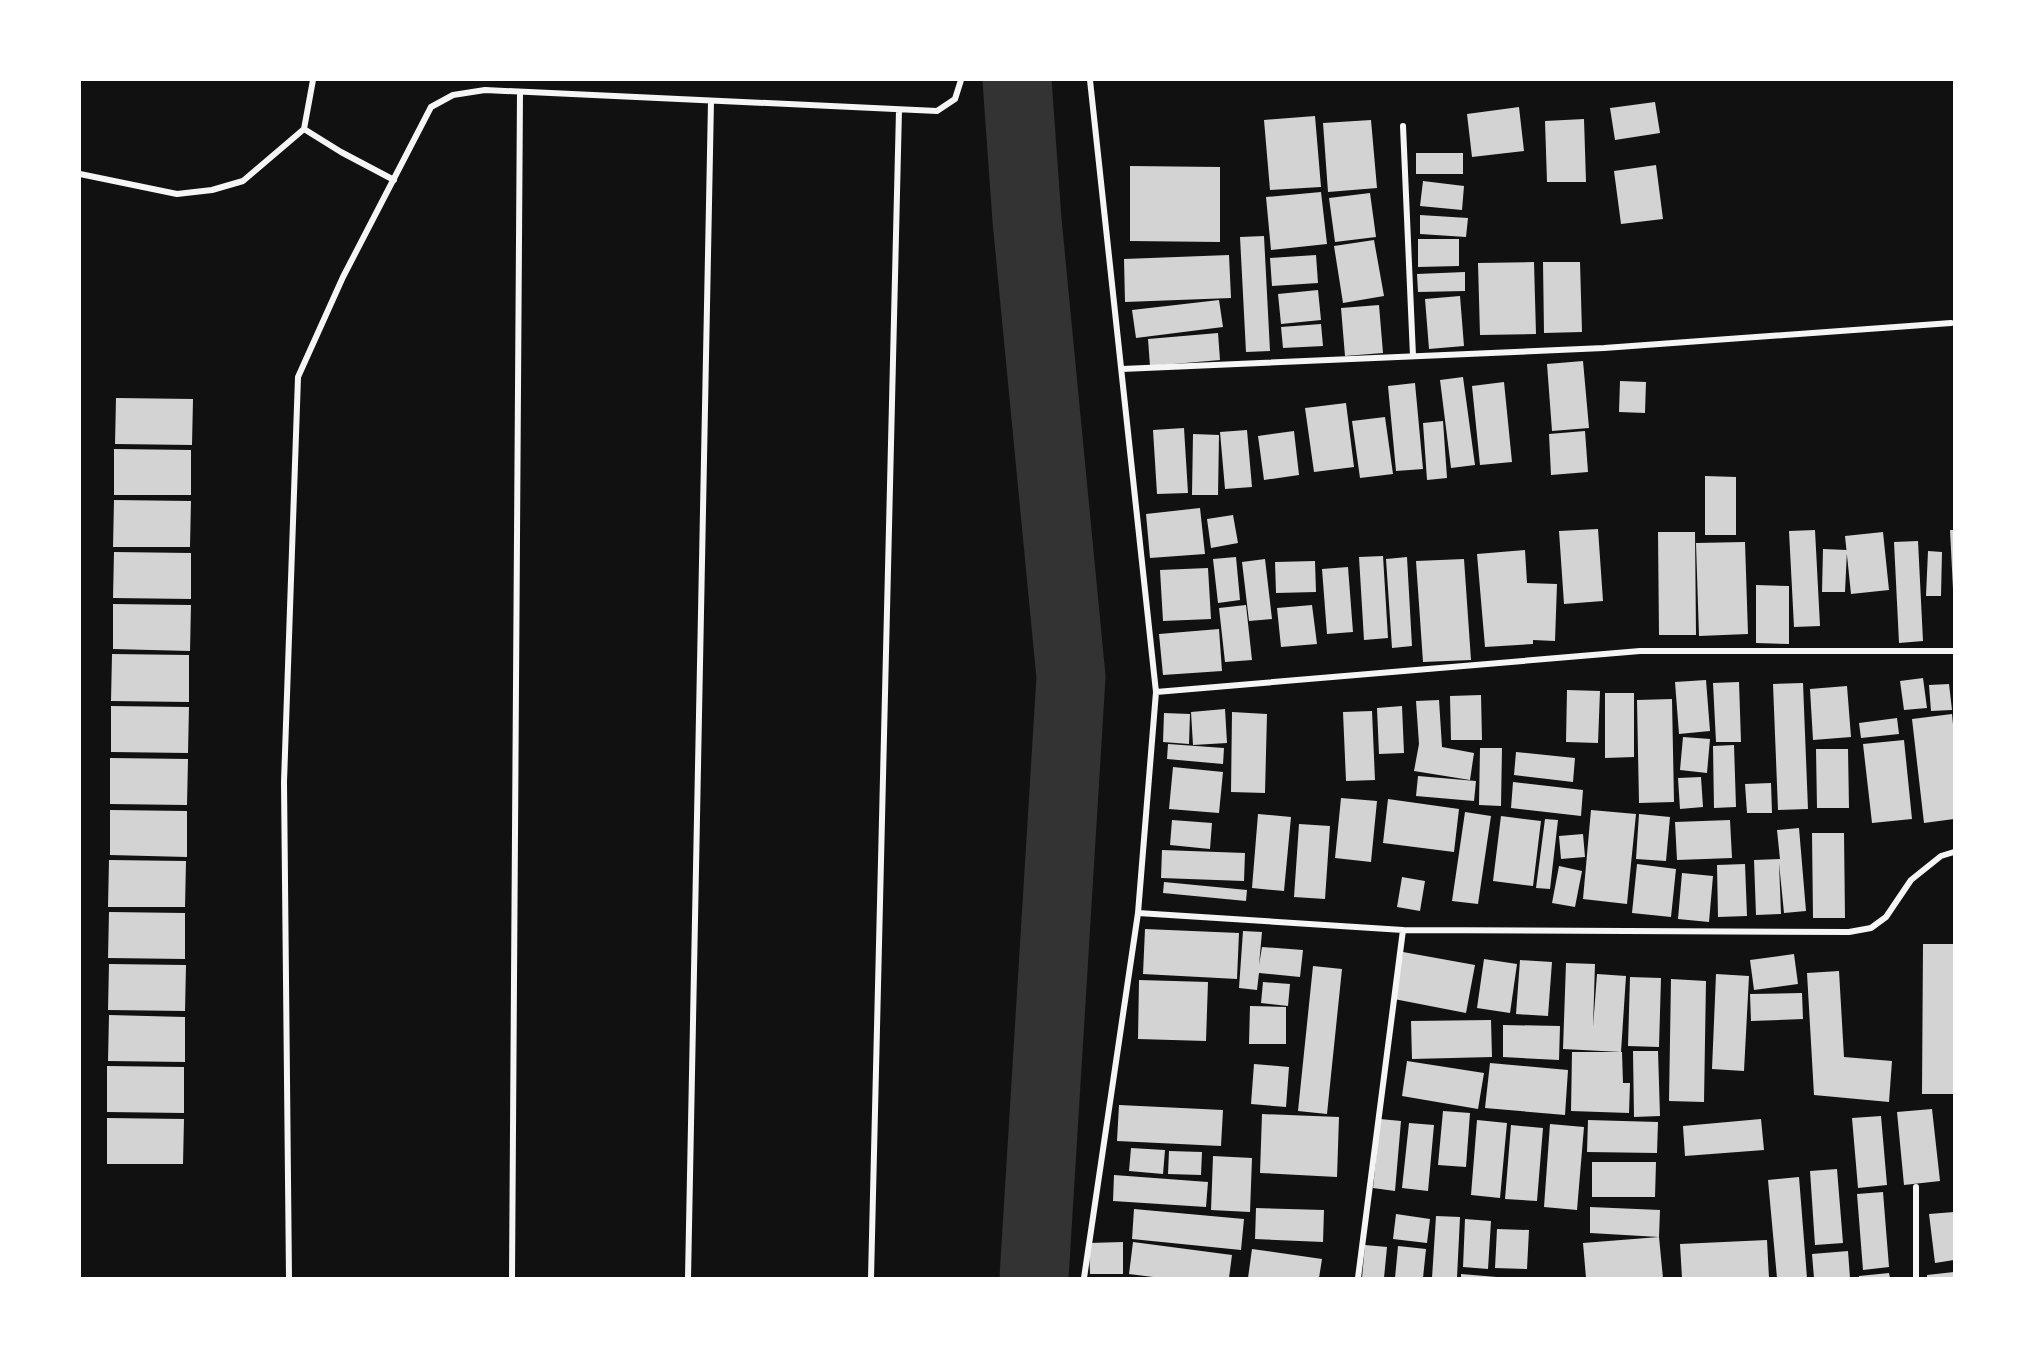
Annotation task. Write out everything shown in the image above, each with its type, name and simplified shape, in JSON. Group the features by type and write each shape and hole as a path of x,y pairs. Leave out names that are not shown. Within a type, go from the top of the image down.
{"street":[{"path":"80,174 177,194 212,190 243,181 304,129 313,80"},
{"path":"289,1278 284,782 298,377 343,277 431,107 453,95 485,90 937,111 955,99 961,80"},
{"path":"1084,1278 1138,913 1156,692 1090,80"},
{"path":"512,1278 520,92"},
{"path":"688,1278 711,101"},
{"path":"871,1278 899,110"},
{"path":"1403,126 1413,356"},
{"path":"304,129 340,152 394,180"},
{"path":"1122,369 1604,348 1951,322"},
{"path":"1156,692 1640,651 1954,651"},
{"path":"1138,913 1403,930 1849,932 1871,928 1886,917 1911,880 1941,856 1954,852"},
{"path":"1358,1278 1403,930"},
{"path":"1916,1187 1916,1278"}],"building":[{"path":"1655,102 1660,133 1615,140 1610,108"},
{"path":"1519,107 1524,151 1472,157 1467,114"},
{"path":"1315,116 1321,187 1270,190 1264,120"},
{"path":"1584,119 1586,182 1547,182 1545,121"},
{"path":"1371,120 1377,188 1328,192 1323,123"},
{"path":"1416,153 1463,153 1463,174 1416,174"},
{"path":"1656,165 1663,219 1621,224 1614,171"},
{"path":"1130,166 1220,167 1220,242 1130,241"},
{"path":"1423,181 1464,186 1462,210 1420,206"},
{"path":"1321,192 1327,244 1271,250 1266,197"},
{"path":"1370,193 1376,237 1335,242 1329,198"},
{"path":"1420,215 1468,218 1466,237 1420,234"},
{"path":"1264,236 1270,351 1246,352 1240,237"},
{"path":"1418,239 1459,239 1459,266 1418,267"},
{"path":"1374,240 1384,296 1343,303 1334,246"},
{"path":"1229,255 1231,298 1125,302 1124,259"},
{"path":"1316,255 1318,283 1272,286 1270,258"},
{"path":"1534,262 1536,334 1480,335 1478,263"},
{"path":"1543,262 1580,262 1582,332 1544,333"},
{"path":"1465,272 1465,291 1418,292 1417,274"},
{"path":"1318,290 1321,320 1281,324 1278,294"},
{"path":"1460,296 1464,346 1429,349 1425,299"},
{"path":"1219,300 1223,327 1136,338 1132,310"},
{"path":"1379,305 1383,353 1345,356 1341,308"},
{"path":"1321,324 1323,346 1283,348 1281,327"},
{"path":"1218,333 1220,360 1150,366 1148,339"},
{"path":"1583,361 1589,428 1552,431 1547,364"},
{"path":"1463,377 1475,465 1451,468 1440,380"},
{"path":"1620,381 1646,382 1645,413 1619,412"},
{"path":"1504,382 1512,462 1480,465 1472,386"},
{"path":"1415,383 1423,469 1396,471 1388,386"},
{"path":"116,398 193,399 192,445 115,444"},
{"path":"1346,403 1354,467 1314,472 1305,408"},
{"path":"1385,417 1393,474 1360,478 1352,421"},
{"path":"1443,421 1447,478 1427,480 1423,423"},
{"path":"1184,428 1188,493 1157,494 1153,430"},
{"path":"1247,430 1252,487 1225,489 1220,432"},
{"path":"1294,431 1299,475 1264,480 1258,436"},
{"path":"1585,431 1588,472 1551,475 1549,434"},
{"path":"1193,434 1219,435 1218,495 1192,495"},
{"path":"114,449 191,450 191,495 114,495"},
{"path":"1705,476 1736,477 1736,535 1705,535"},
{"path":"114,500 191,501 190,547 113,547"},
{"path":"1200,508 1205,554 1150,558 1146,514"},
{"path":"1233,515 1238,543 1211,548 1207,519"},
{"path":"1598,529 1603,601 1564,604 1559,531"},
{"path":"1815,530 1820,626 1794,627 1789,531"},
{"path":"1950,530 1954,530 1954,589 1953,589"},
{"path":"1658,532 1695,532 1696,635 1659,635"},
{"path":"1883,532 1889,590 1851,594 1845,536"},
{"path":"1918,541 1923,641 1899,643 1894,542"},
{"path":"1745,542 1748,634 1699,636 1696,543"},
{"path":"1823,549 1847,550 1845,592 1822,592"},
{"path":"1525,550 1527,583 1557,584 1555,641 1533,640 1533,644 1485,647 1477,554"},
{"path":"1928,551 1942,552 1941,596 1926,596"},
{"path":"114,552 191,553 191,599 113,598"},
{"path":"1383,556 1388,638 1364,640 1359,557"},
{"path":"1236,557 1240,600 1218,603 1213,559"},
{"path":"1407,557 1412,646 1392,648 1386,559"},
{"path":"1265,559 1272,619 1249,621 1242,562"},
{"path":"1464,559 1471,660 1423,662 1416,561"},
{"path":"1315,561 1316,592 1276,593 1275,562"},
{"path":"1348,567 1353,632 1327,634 1322,569"},
{"path":"1208,568 1211,619 1163,621 1160,570"},
{"path":"1756,585 1789,586 1789,644 1756,643"},
{"path":"113,604 191,605 190,651 113,649"},
{"path":"1246,605 1252,660 1225,662 1219,608"},
{"path":"1312,605 1317,644 1281,647 1277,608"},
{"path":"1219,629 1222,671 1163,675 1159,634"},
{"path":"112,654 189,655 189,702 111,701"},
{"path":"1923,678 1927,708 1904,710 1900,681"},
{"path":"1706,680 1710,731 1679,734 1675,682"},
{"path":"1739,682 1741,742 1716,742 1713,683"},
{"path":"1803,683 1808,809 1778,810 1773,684"},
{"path":"1949,684 1952,710 1931,711 1929,685"},
{"path":"1847,686 1851,737 1813,740 1810,689"},
{"path":"1567,690 1600,691 1598,743 1566,742"},
{"path":"1605,693 1634,693 1634,757 1605,758"},
{"path":"1481,695 1482,740 1451,740 1450,696"},
{"path":"1672,699 1674,802 1639,803 1637,700"},
{"path":"1439,700 1442,747 1474,753 1470,780 1414,771 1419,744 1416,701"},
{"path":"111,706 189,707 188,753 111,752"},
{"path":"1402,706 1404,753 1379,754 1377,708"},
{"path":"1225,709 1227,743 1193,745 1191,712"},
{"path":"1372,711 1375,780 1346,781 1343,712"},
{"path":"1232,712 1267,714 1265,793 1231,792"},
{"path":"1164,713 1190,714 1189,744 1163,742"},
{"path":"1952,714 1954,819 1924,823 1912,719"},
{"path":"1897,718 1899,734 1861,738 1859,723"},
{"path":"1683,737 1710,739 1707,773 1680,770"},
{"path":"1904,740 1912,819 1872,823 1863,744"},
{"path":"1168,744 1224,748 1223,764 1167,759"},
{"path":"1734,745 1736,807 1714,808 1713,746"},
{"path":"1480,748 1502,748 1501,806 1479,805"},
{"path":"1816,749 1848,749 1849,808 1817,808"},
{"path":"1516,752 1575,758 1573,782 1514,775"},
{"path":"110,758 188,759 187,805 110,804"},
{"path":"1173,767 1223,772 1219,813 1169,809"},
{"path":"1418,776 1476,781 1474,801 1416,796"},
{"path":"1701,777 1703,807 1680,809 1678,778"},
{"path":"1513,782 1583,790 1581,816 1511,808"},
{"path":"1771,783 1772,813 1747,813 1745,784"},
{"path":"1341,798 1377,801 1371,862 1335,858"},
{"path":"1388,799 1459,809 1454,852 1383,843"},
{"path":"110,810 187,811 187,857 110,855"},
{"path":"1591,810 1636,814 1627,904 1583,899"},
{"path":"1465,812 1491,816 1478,904 1452,901"},
{"path":"1258,814 1291,817 1284,891 1252,888"},
{"path":"1639,814 1670,817 1666,861 1636,859"},
{"path":"1501,816 1541,821 1533,886 1493,881"},
{"path":"1545,819 1558,820 1550,889 1536,888"},
{"path":"1172,820 1212,823 1210,849 1170,845"},
{"path":"1730,820 1732,858 1677,860 1675,822"},
{"path":"1299,824 1330,826 1325,899 1294,897"},
{"path":"1799,828 1806,911 1784,913 1779,863 1781,914 1756,915 1754,860 1780,859 1777,830"},
{"path":"1812,833 1844,833 1845,918 1813,918"},
{"path":"1583,834 1585,857 1561,859 1559,836"},
{"path":"1162,850 1245,853 1244,881 1161,878"},
{"path":"109,860 186,861 185,907 108,907"},
{"path":"1637,864 1676,869 1671,917 1632,913"},
{"path":"1745,864 1747,916 1718,917 1717,865"},
{"path":"1559,866 1582,871 1575,907 1552,903"},
{"path":"1682,873 1713,876 1709,922 1678,919"},
{"path":"1402,877 1425,881 1420,911 1397,907"},
{"path":"1164,882 1247,890 1246,901 1163,893"},
{"path":"109,912 185,913 185,959 108,958"},
{"path":"1145,929 1239,933 1237,979 1143,974"},
{"path":"1243,931 1262,932 1259,965 1262,947 1303,950 1300,977 1259,973 1257,990 1239,988"},
{"path":"1923,944 1954,944 1954,1094 1922,1094"},
{"path":"1403,952 1475,965 1466,1013 1394,999"},
{"path":"1794,954 1798,984 1754,990 1750,960"},
{"path":"1484,959 1517,964 1510,1013 1477,1008"},
{"path":"1520,960 1552,962 1548,1016 1516,1014"},
{"path":"1566,963 1595,964 1593,1027 1597,974 1626,976 1621,1052 1563,1049"},
{"path":"109,964 186,965 185,1011 108,1010"},
{"path":"1313,966 1342,969 1327,1114 1298,1111"},
{"path":"1839,971 1844,1057 1892,1061 1889,1102 1814,1095 1807,973"},
{"path":"1716,974 1749,976 1744,1071 1712,1069"},
{"path":"1630,977 1661,978 1659,1047 1628,1046"},
{"path":"1671,979 1706,981 1704,1102 1669,1101"},
{"path":"1139,980 1208,982 1206,1041 1138,1039"},
{"path":"1263,982 1290,984 1288,1006 1261,1003"},
{"path":"1802,993 1803,1019 1751,1021 1750,994"},
{"path":"1250,1006 1286,1007 1286,1044 1249,1044"},
{"path":"109,1015 185,1017 185,1062 108,1061"},
{"path":"1491,1020 1492,1057 1412,1059 1411,1021"},
{"path":"1503,1025 1560,1026 1559,1060 1503,1057"},
{"path":"1633,1051 1658,1051 1660,1116 1634,1117"},
{"path":"1572,1052 1622,1052 1623,1083 1630,1083 1629,1113 1571,1111"},
{"path":"1407,1061 1484,1073 1478,1109 1402,1096"},
{"path":"1490,1063 1568,1070 1565,1115 1485,1108"},
{"path":"1254,1064 1289,1067 1286,1107 1251,1104"},
{"path":"107,1066 184,1067 184,1113 107,1112"},
{"path":"1119,1105 1223,1110 1221,1146 1117,1141"},
{"path":"1932,1109 1940,1181 1904,1185 1897,1112"},
{"path":"1443,1111 1470,1113 1466,1167 1438,1165"},
{"path":"1262,1114 1339,1117 1337,1177 1260,1173"},
{"path":"1881,1116 1887,1185 1858,1188 1852,1118"},
{"path":"107,1118 184,1119 183,1164 107,1164"},
{"path":"1380,1119 1401,1121 1395,1191 1373,1188"},
{"path":"1761,1119 1764,1150 1685,1156 1683,1126"},
{"path":"1477,1120 1507,1123 1500,1198 1471,1195"},
{"path":"1588,1120 1658,1122 1657,1153 1587,1152"},
{"path":"1409,1123 1434,1125 1428,1191 1402,1188"},
{"path":"1550,1124 1584,1127 1577,1210 1544,1207"},
{"path":"1511,1125 1543,1128 1537,1201 1505,1199"},
{"path":"1131,1148 1165,1150 1163,1174 1129,1171"},
{"path":"1169,1151 1202,1152 1201,1175 1168,1174"},
{"path":"1213,1156 1252,1158 1250,1212 1211,1210"},
{"path":"1592,1162 1656,1162 1655,1197 1592,1197"},
{"path":"1837,1169 1843,1243 1815,1245 1810,1171"},
{"path":"1114,1175 1208,1182 1206,1207 1113,1201"},
{"path":"1799,1177 1807,1278 1777,1278 1768,1180"},
{"path":"1883,1192 1889,1267 1863,1270 1857,1194"},
{"path":"1590,1207 1660,1210 1659,1237 1590,1233"},
{"path":"1256,1208 1324,1210 1323,1242 1255,1239"},
{"path":"1134,1209 1244,1219 1241,1250 1132,1239"},
{"path":"1954,1212 1954,1260 1935,1263 1929,1214"},
{"path":"1396,1214 1430,1219 1427,1243 1393,1239"},
{"path":"1436,1216 1460,1217 1457,1278 1432,1278"},
{"path":"1465,1219 1491,1221 1488,1269 1463,1267"},
{"path":"1497,1229 1529,1230 1527,1269 1495,1268"},
{"path":"1659,1237 1663,1278 1586,1278 1583,1243"},
{"path":"1767,1240 1769,1278 1682,1278 1680,1244"},
{"path":"1123,1242 1123,1274 1090,1274 1089,1243"},
{"path":"1133,1242 1232,1255 1229,1278 1161,1278 1129,1274"},
{"path":"1365,1245 1387,1247 1384,1278 1362,1278"},
{"path":"1398,1246 1426,1249 1423,1278 1395,1278"},
{"path":"1252,1249 1322,1259 1319,1278 1248,1278"},
{"path":"1848,1251 1850,1278 1814,1278 1812,1254"},
{"path":"1954,1272 1954,1278 1927,1278 1927,1275"},
{"path":"1889,1273 1890,1278 1859,1278 1859,1276"},
{"path":"1461,1274 1497,1277 1497,1278 1461,1278"}],"waterway":[{"path":"1017,80 1027,220 1071,677 1034,1278"}]}
